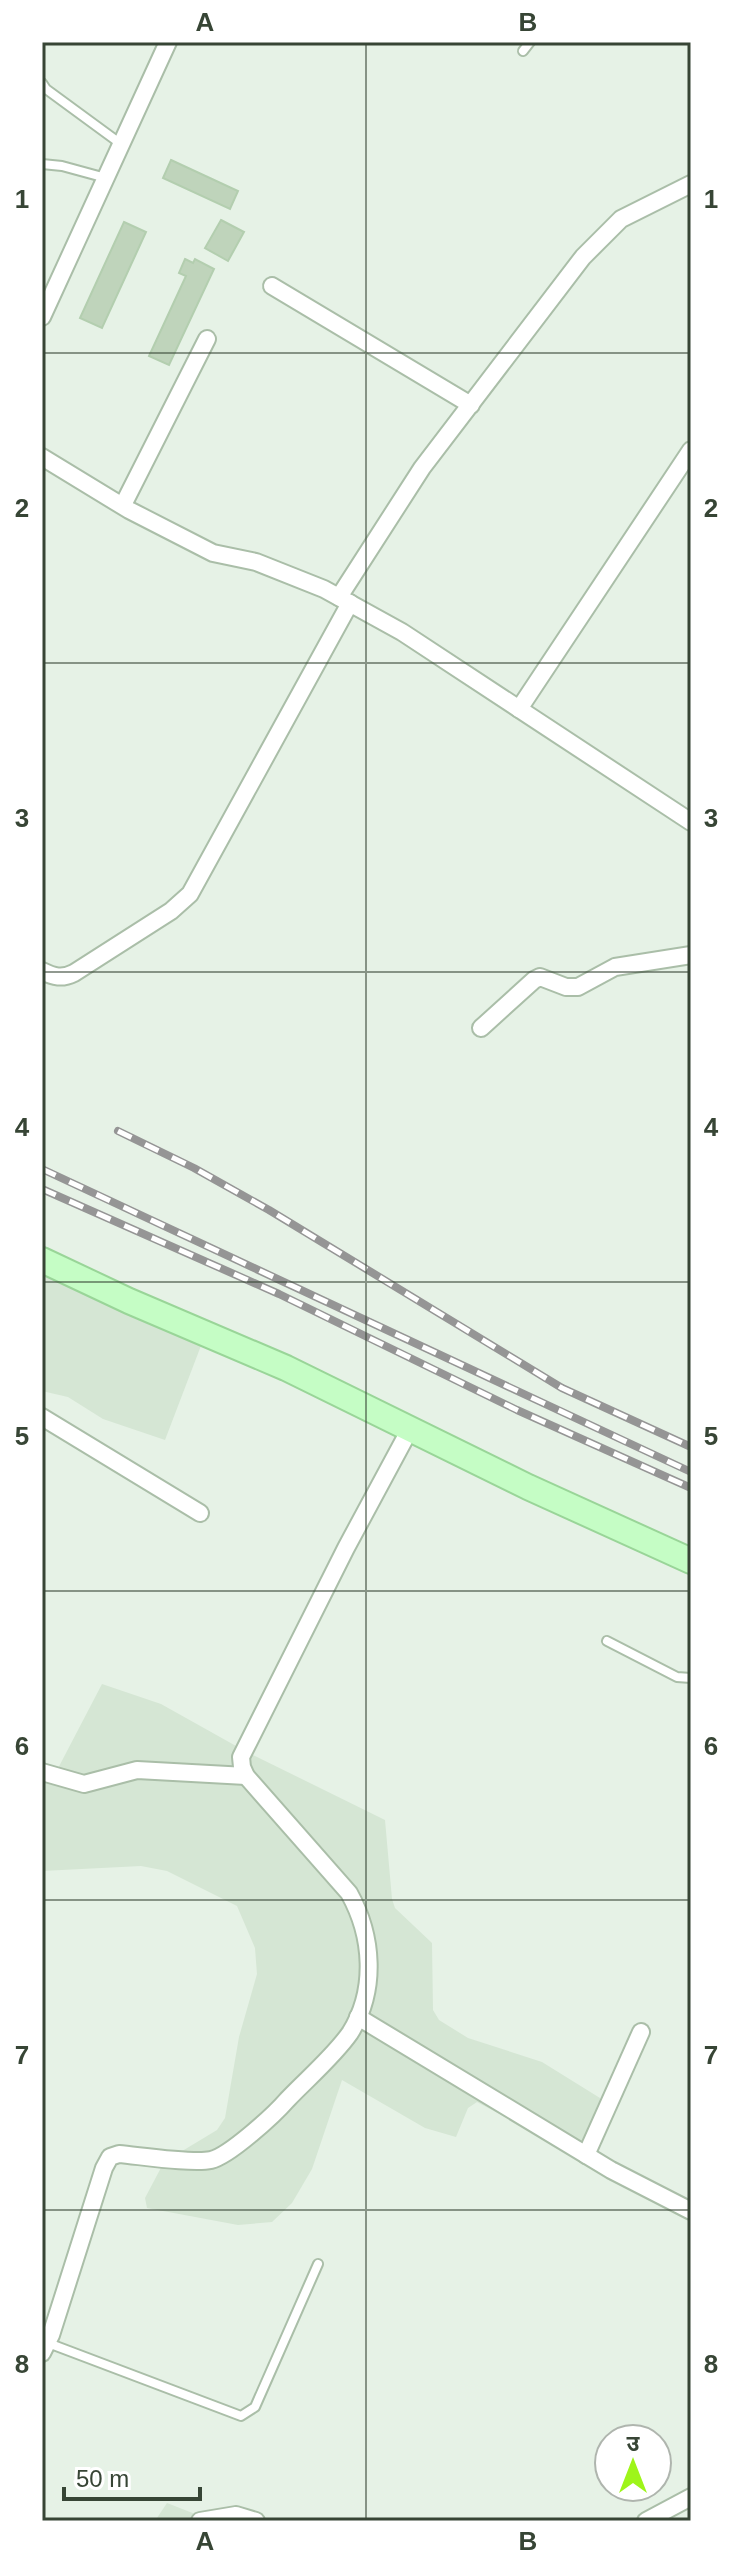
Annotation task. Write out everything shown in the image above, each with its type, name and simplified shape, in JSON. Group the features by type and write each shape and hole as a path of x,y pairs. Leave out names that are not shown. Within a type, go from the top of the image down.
{"street":[{"path":"42,317 168,42"},
{"path":"42,971 65,978 171,911 190,894 345,600 422,468 583,257 604,234 631,213 691,184"},
{"path":"272,286 471,405"},
{"path":"123,505 207,339"},
{"path":"519,709 691,450"},
{"path":"42,457 213,553 256,562 324,589 402,632 691,822"},
{"path":"481,1028 540,977 566,987 578,987 615,967 691,955"},
{"path":"42,1260 286,1368 528,1487 691,1561"},
{"path":"42,1417 200,1513"},
{"path":"45,2348 110,2157 119,2154 204,2161 220,2157 278,2110 348,2035 358,2017 369,1980 370,1954 355,1903 246,1776 241,1757 410,1429"},
{"path":"42,1772 84,1784 137,1770 246,1776"},
{"path":"358,2017 586,2155 691,2211"},
{"path":"586,2155 641,2032"},
{"path":"646,2521 691,2497"},
{"path":"200,2521 236,2515 256,2521"}],"lane":[{"path":"523,51 530,42"},
{"path":"42,83 121,144"},
{"path":"42,164 106,178"},
{"path":"607,1641 677,1677 691,1678"},
{"path":"45,2348 241,2416 255,2407 318,2264"}],"shaded area":[{"path":"42,1270 202,1343 165,1440 103,1419 68,1397 42,1391"},
{"path":"102,1684 161,1704 245,1751 385,1820 392,1899 395,1908 432,1943 433,2010 439,2020 468,2038 542,2062 600,2098 601,2122 591,2156 563,2148 477,2102 468,2108 456,2137 425,2128 342,2080 312,2169 292,2203 272,2222 238,2225 147,2208 145,2198 164,2162 217,2130 225,2118 239,2037 257,1974 255,1948 237,1906 167,1871 141,1866 42,1871 42,1771 54,1776"},
{"path":"167,2503 213,2521 155,2521"}],"building":[{"path":"171,160 238,191 230,209 163,178"},
{"path":"221,220 244,232 228,261 205,248"},
{"path":"124,222 146,232 102,328 80,318"},
{"path":"185,259 193,263 195,259 214,269 169,365 149,356 186,276 179,273"}],"railway":[{"path":"118,1131 194,1168 269,1210 562,1388 691,1447"},
{"path":"42,1169 691,1472"},
{"path":"42,1189 279,1294 517,1410 691,1488"}]}
